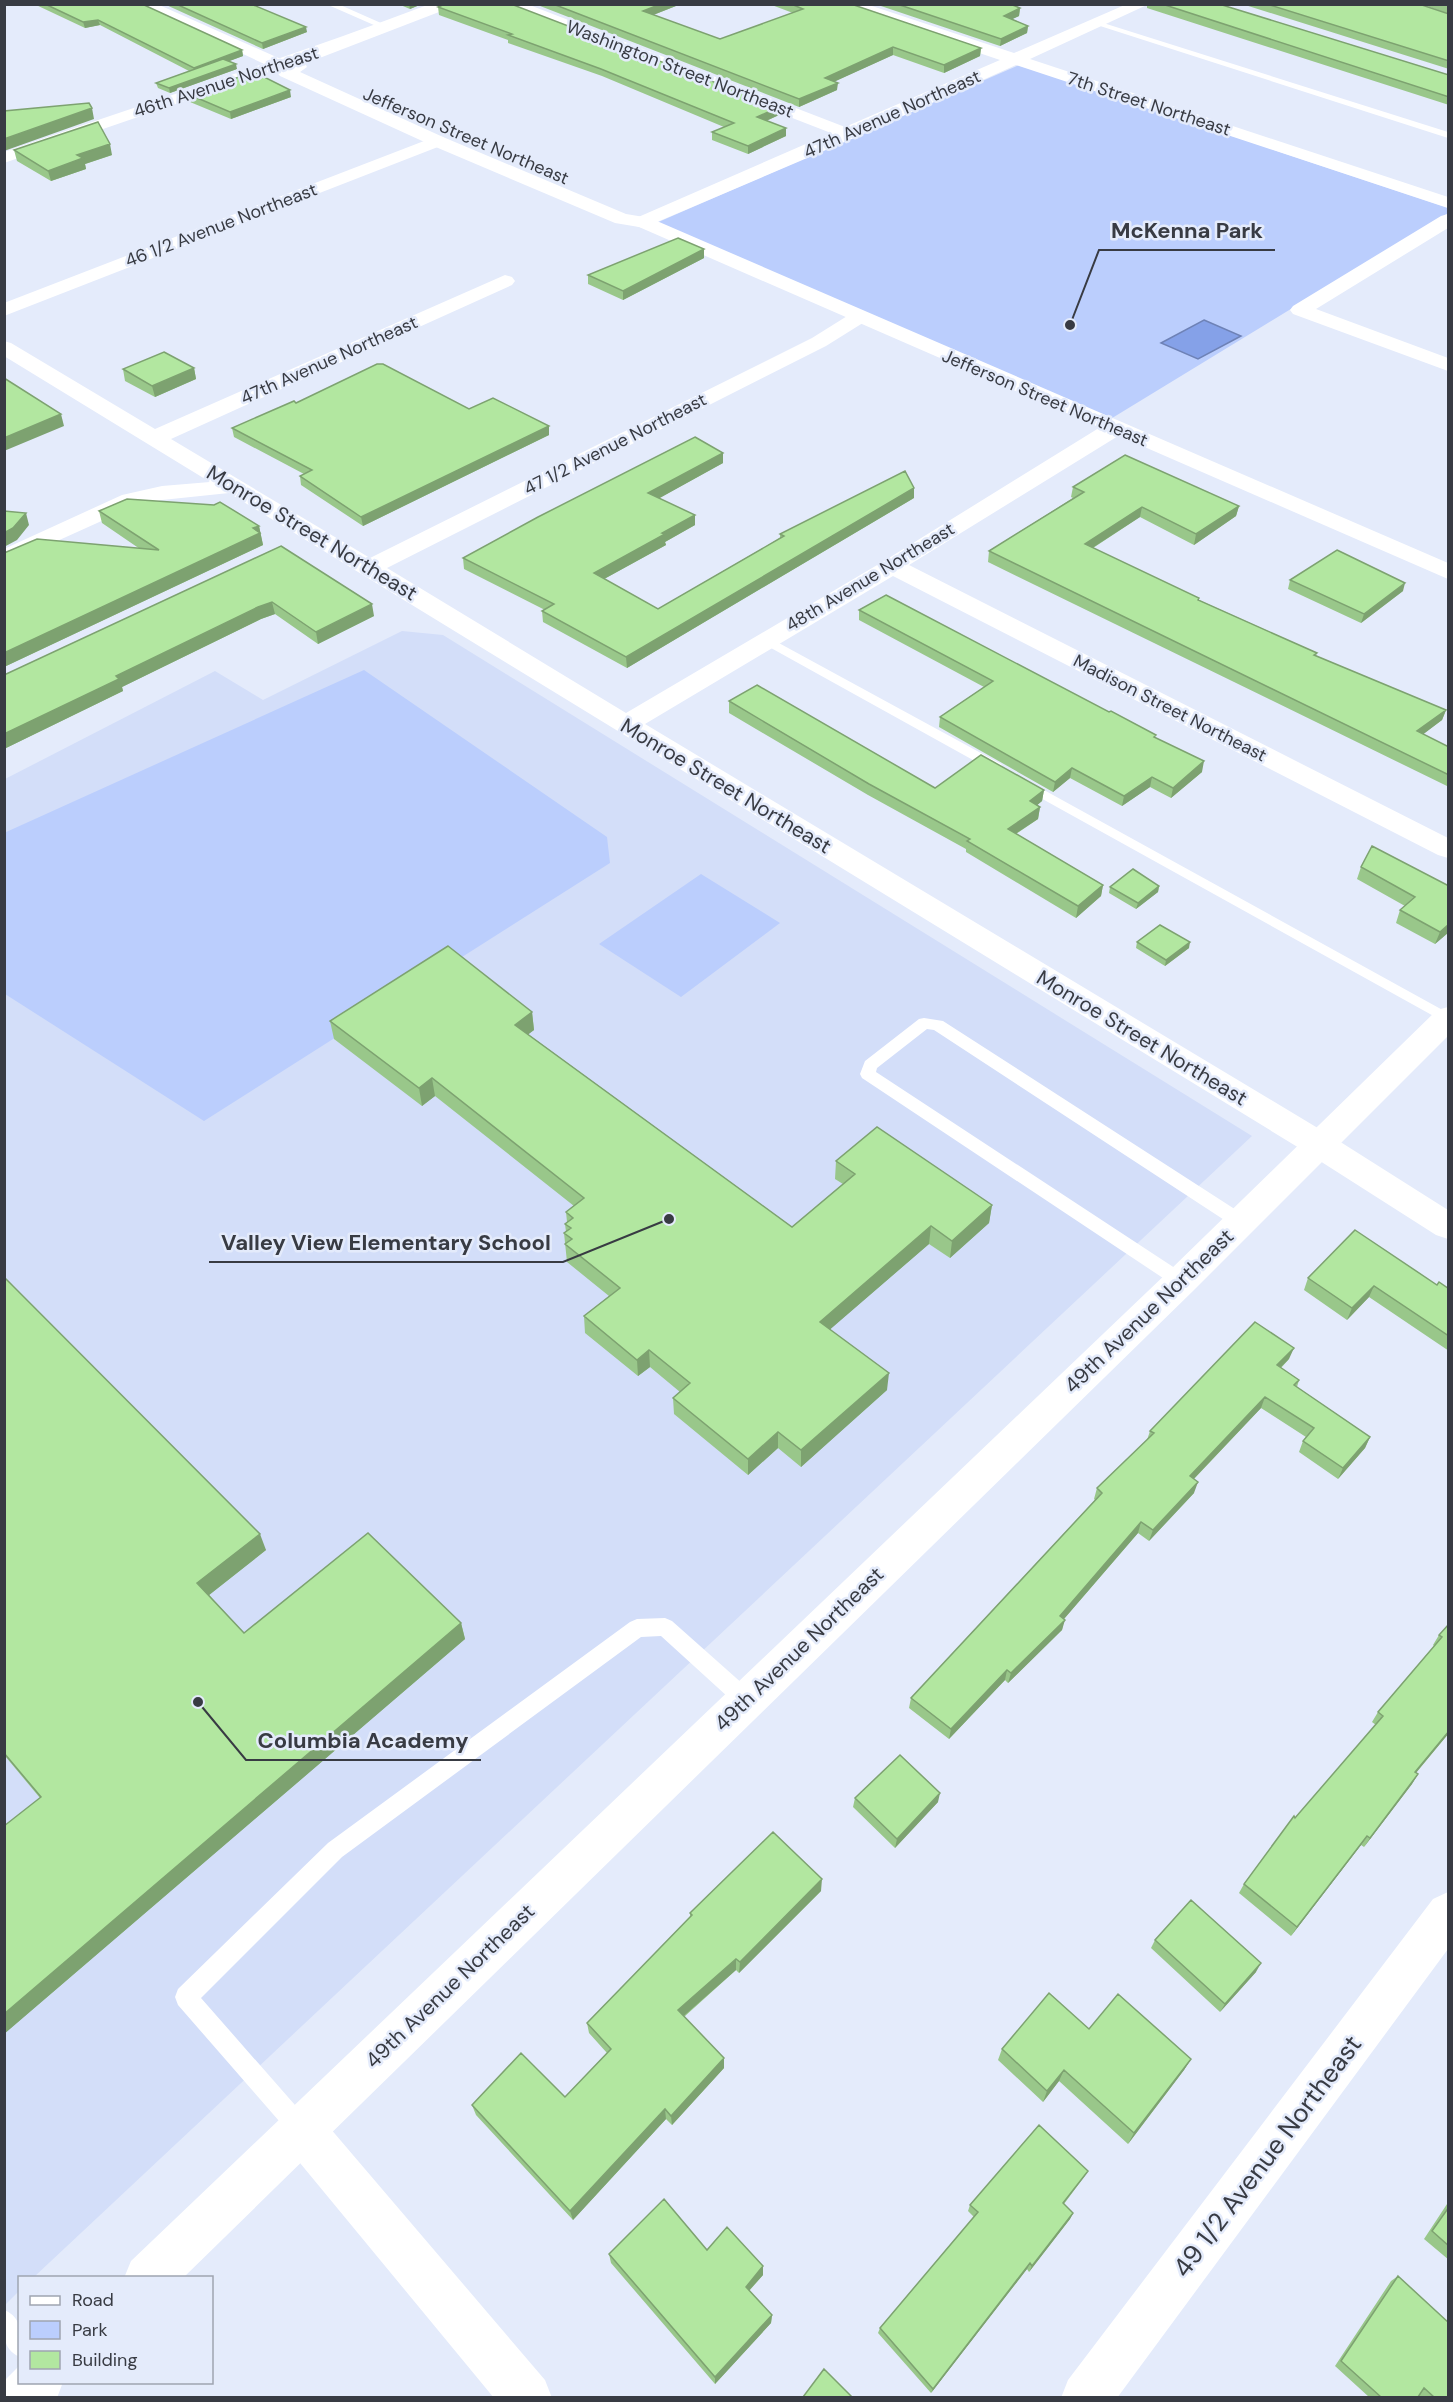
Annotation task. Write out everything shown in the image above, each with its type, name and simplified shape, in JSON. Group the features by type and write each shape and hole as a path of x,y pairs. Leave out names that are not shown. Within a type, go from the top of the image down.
{"street":[{"name":"Jefferson Street Northeast","path":"143,4 279,64 302,67 459,132 640,211 643,222"},
{"name":"46th Avenue Northeast","path":"4,158 311,55 446,4"},
{"name":"Washington Street Northeast","path":"511,4 848,134"},
{"name":"7th Street Northeast","path":"849,4 1449,203"},
{"name":"47th Avenue Northeast","path":"643,222 1141,4"},
{"name":"Jefferson Street Northeast","path":"279,64 286,72 437,141 622,219 643,222 1449,572"},
{"name":"46 1/2 Avenue Northeast","path":"4,309 437,141"},
{"path":"1449,220 1300,310 1449,364"},
{"name":"47th Avenue Northeast","path":"154,438 504,281"},
{"name":"47 1/2 Avenue Northeast","path":"369,568 819,342 859,317"},
{"name":"Monroe Street Northeast","path":"4,347 234,486 300,538 369,568 624,725 1320,1145 1449,1226"},
{"name":"48th Avenue Northeast","path":"624,725 892,566 1115,428"},
{"path":"4,558 130,500 162,493 234,486"},
{"name":"Madison Street Northeast","path":"892,566 1449,849"},
{"name":"49th Avenue Northeast","path":"149,2276 1181,1281 1448,1018"},
{"name":"49 1/2 Avenue Northeast","path":"1086,2397 1449,1914"},
{"path":"302,2130 527,2397"},
{"path":"23,2397 36,2384"}],"lane":[{"path":"330,4 386,27"},
{"path":"1100,23 1449,135"},
{"path":"766,640 1448,1018"},
{"path":"1181,1281 868,1074 870,1065 924,1023 938,1025 1241,1222"},
{"path":"302,2130 186,1997 335,1850 638,1628 665,1627 746,1700"},
{"path":"4,2322 18,2342"}],"shaded area":[{"path":"1204,320 1241,336 1198,359 1161,343"},
{"path":"402,631 443,635 1252,1136 35,2276 18,2276 18,2292 5,2305 5,779 215,671 263,700"}],"green space":[{"path":"1019,65 1448,208 1448,213 1104,423 647,227"},
{"path":"364,670 607,837 610,863 204,1121 5,994 4,833"},
{"path":"701,874 780,923 681,997 599,944"}],"building":[{"path":"45,4 142,4 242,50 194,68 98,20 83,22"},
{"path":"176,4 251,4 306,27 262,43"},
{"path":"445,4 511,4 779,107 757,117 786,128 748,146 712,132 734,123 601,69 508,35 512,34 438,7"},
{"path":"553,4 661,4 643,11 720,39 803,9 791,4 851,4 981,48 944,65 893,47 825,78 838,83 799,99"},
{"path":"897,4 1010,4 1020,8 1004,16 1028,26 1001,39"},
{"path":"1162,4 1219,4 1449,75 1449,97"},
{"path":"1267,4 1419,4 1449,14 1449,61"},
{"path":"223,59 236,64 169,88 156,83"},
{"path":"254,72 290,90 230,112 188,94"},
{"path":"89,103 92,108 4,139 4,111"},
{"path":"98,122 110,144 77,155 83,158 48,171 14,150"},
{"path":"678,238 704,249 623,291 588,275"},
{"path":"164,352 194,368 152,386 123,369"},
{"path":"377,364 383,364 469,409 493,398 549,426 361,517 300,476 312,470 232,428 294,401 296,403"},
{"path":"4,378 61,414 4,438"},
{"path":"695,437 723,453 648,493 695,515 594,573 658,609 784,536 780,534 905,471 914,488 626,657 542,611 554,604 463,558 538,517"},
{"path":"1125,455 1239,506 1196,534 1142,507 1085,544 1199,598 1198,600 1317,653 1314,655 1446,710 1417,731 1449,747 1449,775 989,551 1084,492 1073,487"},
{"path":"127,499 214,505 220,502 259,526 253,528 260,533 4,653 4,553 37,539 159,550 99,511"},
{"path":"4,511 26,513 13,528 4,533"},
{"path":"281,546 372,604 316,632 272,602 116,676 119,679 4,734 4,675"},
{"path":"1337,550 1405,583 1364,614 1290,580"},
{"path":"886,595 1109,712 1111,711 1156,735 1154,737 1204,761 1173,788 1152,777 1124,796 1072,768 1055,782 940,717 993,681 859,610"},
{"path":"757,685 935,788 981,755 1044,790 1030,801 1040,807 1008,829 1103,885 1078,906 967,841 970,839 869,784 729,701"},
{"path":"1372,846 1449,886 1449,924 1440,932 1400,910 1415,897 1361,867"},
{"path":"1133,869 1159,886 1138,903 1110,887"},
{"path":"1160,925 1190,942 1166,960 1137,942"},
{"path":"448,946 532,1012 515,1025 792,1227 855,1174 836,1161 877,1127 992,1205 952,1241 931,1226 820,1322 889,1373 801,1450 778,1432 748,1459 673,1398 690,1383 649,1350 637,1360 584,1316 620,1288 565,1244 572,1239 564,1233 571,1228 565,1224 573,1218 566,1212 584,1198 432,1078 419,1088 330,1021"},
{"path":"1355,1230 1437,1285 1439,1282 1449,1289 1449,1336 1374,1286 1352,1308 1308,1278"},
{"path":"4,1277 260,1534 197,1583 244,1633 368,1533 461,1623 4,2014 4,1826 41,1797 4,1753"},
{"path":"1255,1322 1294,1348 1277,1365 1299,1380 1294,1385 1370,1437 1343,1468 1303,1441 1314,1428 1265,1397 1190,1476 1198,1482 1153,1530 1141,1522 1060,1616 1065,1620 1011,1673 1007,1670 951,1729 911,1698 1102,1493 1097,1488 1154,1433 1150,1431"},
{"path":"1449,1624 1449,1731 1415,1772 1418,1774 1370,1838 1367,1836 1297,1927 1244,1884 1294,1816 1295,1818 1383,1716 1378,1712 1442,1637 1439,1635"},
{"path":"900,1755 940,1793 897,1839 855,1798"},
{"path":"773,1832 822,1879 740,1962 736,1959 678,2010 724,2058 671,2116 665,2109 570,2211 472,2105 521,2053 565,2097 611,2049 587,2023 692,1915 690,1913"},
{"path":"1191,1900 1261,1963 1225,2004 1155,1940"},
{"path":"1049,1993 1089,2029 1118,1994 1191,2059 1134,2133 1064,2070 1047,2091 1002,2049"},
{"path":"1039,2125 1088,2171 1063,2203 1073,2213 1032,2266 1030,2263 933,2389 880,2328 978,2212 970,2205"},
{"path":"664,2199 707,2250 727,2227 763,2266 746,2287 772,2315 715,2377 609,2254"},
{"path":"1449,2207 1449,2246 1432,2231"},
{"path":"1398,2276 1449,2323 1449,2397 1434,2397 1424,2388 1418,2397 1381,2397 1341,2361"},
{"path":"824,2369 852,2397 803,2397"}],"place":[{"name":"McKenna Park","path":"1070,325"},
{"name":"Valley View Elementary School","path":"669,1219"},
{"name":"Columbia Academy","path":"198,1702"}]}
